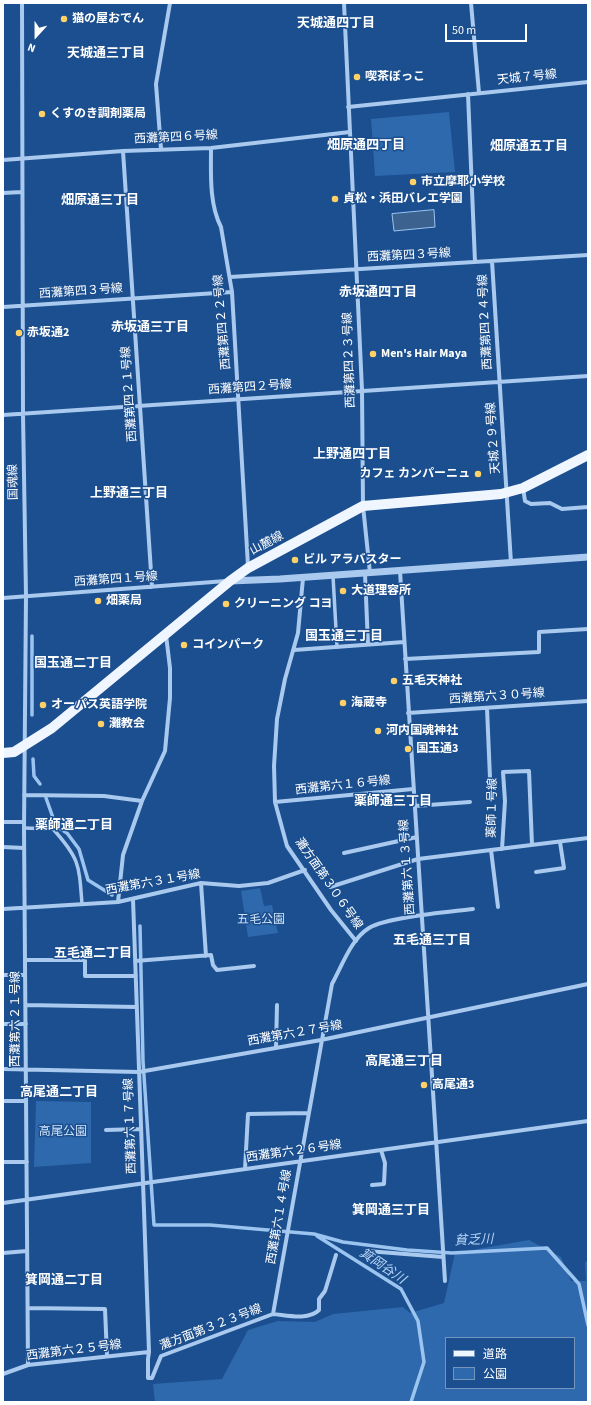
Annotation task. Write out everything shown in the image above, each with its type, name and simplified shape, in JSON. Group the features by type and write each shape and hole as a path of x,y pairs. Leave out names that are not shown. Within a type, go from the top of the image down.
{"main road":[{"name":"山麓線","path":"3,753 14,752 52,728 230,581 248,568 363,506 508,492 523,488 588,455"}],"street":[{"name":"国魂線","path":"22,3 22,306 26,596 25,746"},
{"path":"161,150 156,84 170,3"},
{"name":"西灘第四２３号線","path":"344,3 362,390 363,506 368,573 368,644"},
{"path":"471,3 479,93"},
{"name":"天城７号線","path":"468,94 588,82"},
{"path":"348,107 468,94"},
{"name":"西灘第四２４号線","path":"468,94 475,262"},
{"name":"西灘第四６号線","path":"3,160 123,151 211,148 350,132"},
{"name":"西灘第四２２号線","path":"211,148 212,192 217,220 221,228 232,292 248,568"},
{"name":"西灘第四２１号線","path":"123,151 152,587"},
{"path":"3,193 22,192"},
{"name":"西灘第四３号線","path":"230,277 588,255"},
{"name":"西灘第四２４号線","path":"492,261 499,382"},
{"name":"西灘第四３号線","path":"3,307 232,292"},
{"name":"西灘第四２号線","path":"3,415 588,376"},
{"name":"天城２９号線","path":"499,382 508,492 511,563"},
{"path":"523,488 525,501 531,504 550,503 562,509 588,507"},
{"path":"230,581 333,576 588,557"},
{"name":"西灘第六１３号線","path":"400,571 445,1281"},
{"path":"333,576 337,647"},
{"name":"灘方面第３０６号線","path":"303,578 294,650 285,679 277,719 274,766 275,802 287,846 305,870 331,910 356,941"},
{"name":"西灘第四１号線","path":"3,598 230,581"},
{"path":"405,659 539,652 539,632 588,628"},
{"path":"118,902 123,855 142,801 165,751 170,698 170,668 166,634"},
{"path":"294,650 404,642"},
{"name":"西灘第六３０号線","path":"408,713 588,701"},
{"path":"487,708 490,778"},
{"name":"西灘第六２１号線","path":"25,746 24,848 26,908 28,1365"},
{"name":"薬師１号線","path":"502,849 505,801 503,772 529,771 532,845"},
{"name":"西灘第六１６号線","path":"275,802 413,788"},
{"path":"24,795 104,796 142,801"},
{"path":"414,806 470,802"},
{"path":"3,822 24,822"},
{"path":"24,828 53,829 66,843 76,859 80,875 82,904"},
{"path":"344,852 416,837"},
{"path":"330,887 418,859 588,838"},
{"path":"536,872 564,868 560,842"},
{"path":"3,847 24,848"},
{"path":"491,850 498,906"},
{"name":"西灘第六３１号線","path":"3,909 118,902 201,883 239,886 268,883 305,870"},
{"path":"201,883 206,956"},
{"name":"西灘第六１７号線","path":"133,899 149,1352"},
{"name":"西灘第六１４号線","path":"273,1314 332,984 356,941 369,928 385,922 473,909"},
{"path":"135,960 211,955 213,965 217,970 254,966"},
{"path":"26,960 85,960 85,976 136,976"},
{"path":"3,975 26,975"},
{"name":"西灘第六２７号線","path":"3,1069 139,1072 321,1040 588,984"},
{"path":"26,1005 137,1007"},
{"path":"276,1048 277,1005"},
{"path":"3,1024 26,1024"},
{"path":"3,1101 26,1101"},
{"path":"245,1169 248,1114 308,1113"},
{"name":"西灘第六２６号線","path":"3,1203 588,1121"},
{"path":"106,1130 141,1129"},
{"path":"372,1185 384,1184 385,1163 381,1150"},
{"path":"3,1162 27,1162"},
{"path":"3,1254 28,1251"},
{"path":"367,1251 443,1257"},
{"path":"273,1314 305,1316 315,1314 319,1310 319,1299 325,1291 336,1256"},
{"path":"28,1308 105,1309 107,1356"},
{"name":"灘方面第３２３号線","path":"149,1352 148,1378 152,1378 161,1356 273,1314"},
{"name":"西灘第六２５号線","path":"3,1374 28,1365 149,1352"}],"green space":[{"path":"449,112 455,172 375,176 371,119"},
{"name":"五毛公園","path":"260,888 264,906 272,905 278,933 248,937 241,891"},
{"name":"高尾公園","path":"36,1101 91,1102 91,1163 34,1167"},
{"path":"529,1240 561,1257 571,1281 586,1281 585,1262 588,1261 588,1402 155,1402 153,1384 222,1379 248,1330 278,1321 315,1322 333,1314 403,1307 410,1313 444,1303 455,1253"}],"shaded area":[{"path":"434,210 435,227 394,231 392,214"}],"waterway":[{"path":"32,636 32,715"},
{"path":"33,759 34,776 40,784"},
{"path":"46,798 56,826 67,833 79,849 88,880 112,895"},
{"name":"貧乏川","path":"140,926 143,1061 154,1225 210,1225 314,1234 343,1242 407,1250 452,1253 547,1248 579,1284 588,1325"},
{"name":"箕岡谷川","path":"317,1236 401,1289 418,1321 424,1362 411,1402"}],"place":[{"name":"猫の屋おでん","path":"64,19"},
{"name":"喫茶ぼっこ","path":"357,77"},
{"name":"くすのき調剤薬局","path":"42,114"},
{"name":"市立摩耶小学校","path":"413,182"},
{"name":"貞松・浜田バレエ学園","path":"335,199"},
{"name":"赤坂通2","path":"19,333"},
{"name":"Men's Hair Maya","path":"373,354"},
{"name":"カフェ カンパーニュ","path":"478,474"},
{"name":"ビル アラバスター","path":"295,560"},
{"name":"大道理容所","path":"343,591"},
{"name":"畑薬局","path":"98,601"},
{"name":"クリーニング コヨ","path":"226,604"},
{"name":"コインパーク","path":"184,645"},
{"name":"五毛天神社","path":"394,681"},
{"name":"海蔵寺","path":"343,703"},
{"name":"オーパス英語学院","path":"43,705"},
{"name":"灘教会","path":"101,724"},
{"name":"河内国魂神社","path":"378,731"},
{"name":"国玉通3","path":"408,749"},
{"name":"高尾通3","path":"424,1085"}],"district":[{"name":"天城通四丁目","path":"336,24"},
{"name":"天城通三丁目","path":"106,54"},
{"name":"畑原通四丁目","path":"366,146"},
{"name":"畑原通五丁目","path":"529,147"},
{"name":"畑原通三丁目","path":"100,201"},
{"name":"赤坂通四丁目","path":"378,293"},
{"name":"赤坂通三丁目","path":"150,328"},
{"name":"上野通四丁目","path":"352,455"},
{"name":"上野通三丁目","path":"129,494"},
{"name":"国玉通三丁目","path":"344,637"},
{"name":"国玉通二丁目","path":"73,664"},
{"name":"薬師通三丁目","path":"393,802"},
{"name":"薬師通二丁目","path":"74,826"},
{"name":"五毛通三丁目","path":"432,941"},
{"name":"五毛通二丁目","path":"93,954"},
{"name":"高尾通三丁目","path":"404,1062"},
{"name":"高尾通二丁目","path":"59,1093"},
{"name":"箕岡通三丁目","path":"391,1211"},
{"name":"箕岡通二丁目","path":"64,1281"}]}
